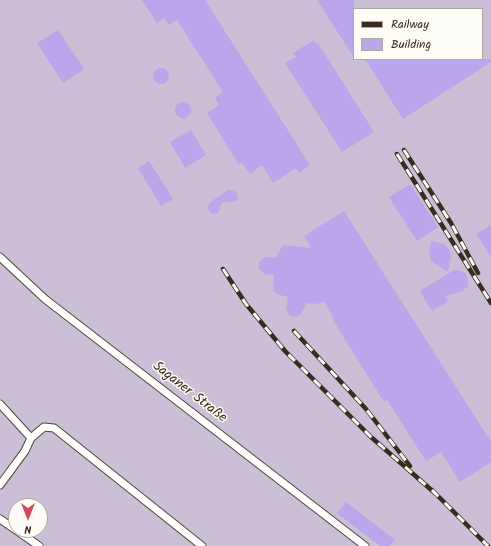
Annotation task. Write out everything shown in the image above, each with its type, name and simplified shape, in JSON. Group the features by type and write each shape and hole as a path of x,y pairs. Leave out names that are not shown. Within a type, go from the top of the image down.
{"lane":[{"name":"Saganer Straße","path":"0,256 45,299 365,546"},
{"path":"0,404 31,438"},
{"path":"0,485 25,451 31,438 44,427 54,428 202,546"},
{"path":"0,519 39,546"}],"shaded area":[{"path":"0,0 491,0 491,546 0,546"}],"building":[{"path":"142,0 205,0 310,165 299,173 296,168 273,183 262,165 250,174 242,163 239,165 207,113 219,105 215,98 223,92 177,20 169,25 164,18 157,23"},
{"path":"317,0 354,0 353,56"},
{"path":"58,30 84,69 63,83 37,43"},
{"path":"314,40 316,44 318,43 374,132 342,152 285,63 296,57 293,53"},
{"path":"491,59 491,62 403,119 366,60"},
{"path":"161,68 167,70 169,76 167,82 161,84 155,82 153,76 155,70"},
{"path":"180,102 185,102 188,104 192,110 185,119 179,117 175,113 175,107"},
{"path":"191,130 206,155 185,168 170,142"},
{"path":"149,161 173,199 161,206 138,168"},
{"path":"410,184 438,227 417,241 389,197"},
{"path":"228,190 236,192 238,197 237,200 232,202 222,202 218,213 210,213 208,208 209,203"},
{"path":"344,211 491,442 491,462 460,482 441,452 426,461 387,400 384,402 333,320 334,319 325,302 315,304 307,303 300,315 295,317 290,316 286,309 288,297 276,294 273,290 274,275 265,274 259,269 259,263 262,259 267,257 276,258 281,248 285,245 311,248 304,236"},
{"path":"491,225 491,257 476,234"},
{"path":"431,241 444,244 450,250 451,256 448,272 431,261 429,255"},
{"path":"454,270 461,271 466,274 468,286 461,292 445,296 448,301 432,311 420,291"},
{"path":"346,502 395,540 390,546 380,546 337,513"}],"railway":[{"path":"404,150 451,223 478,273"},
{"path":"397,154 491,303"},
{"path":"223,269 246,304 285,351 371,437 436,494"},
{"path":"294,331 366,409 410,466"},
{"path":"432,490 488,546"}]}
